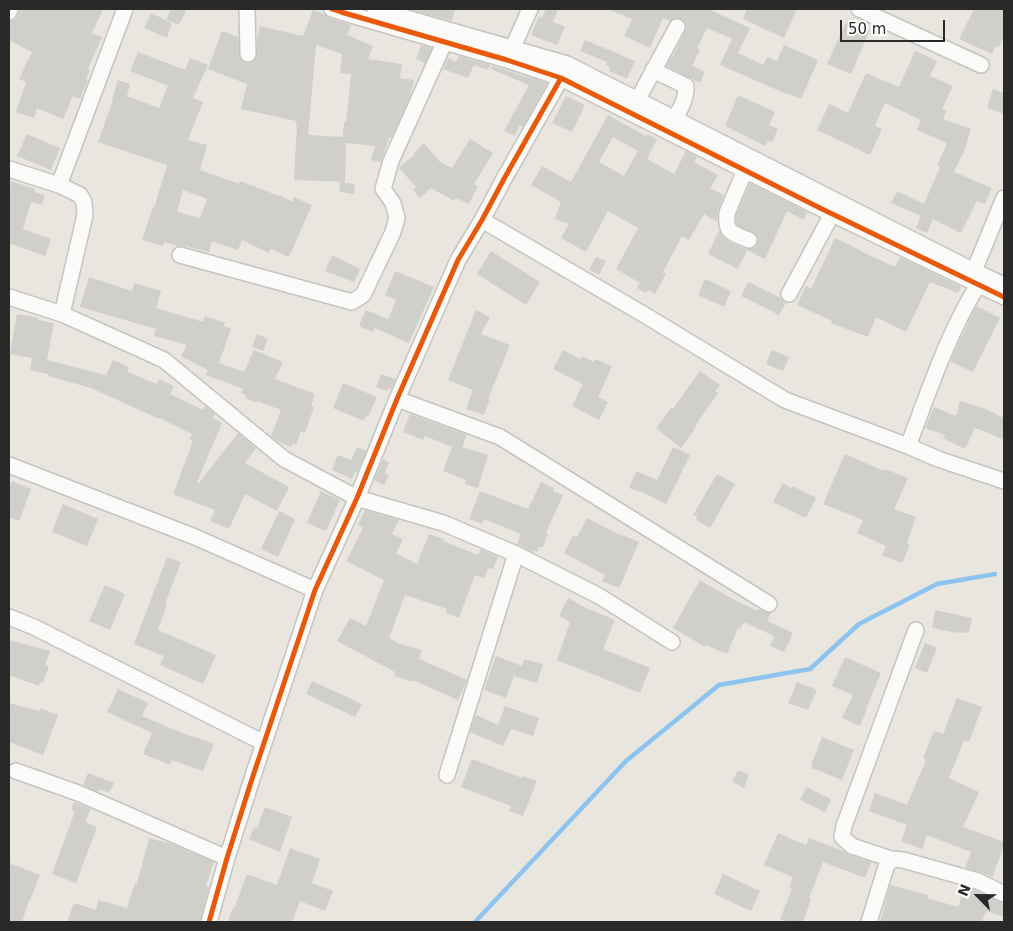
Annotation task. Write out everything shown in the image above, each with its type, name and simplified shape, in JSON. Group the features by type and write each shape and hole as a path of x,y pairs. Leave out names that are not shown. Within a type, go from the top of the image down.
{"street":[{"path":"59,185 125,9"},
{"path":"247,9 248,54"},
{"path":"332,9 444,41 561,78 671,125 976,278 1004,297"},
{"path":"376,9 567,64 638,99 671,125 745,170 832,214 976,278 1004,285"},
{"path":"513,47 530,9"},
{"path":"859,9 981,65"},
{"path":"638,99 676,27"},
{"path":"180,255 352,302 363,295 394,232 398,218 393,204 383,190 391,161 444,41"},
{"path":"653,70 686,86 686,96 682,108 671,125"},
{"path":"209,922 226,858 316,590 458,260 561,78"},
{"path":"9,168 59,185 80,195 84,202 85,215 62,314"},
{"path":"745,170 727,214 726,221 730,231 749,240"},
{"path":"908,446 952,333 968,301 1004,198"},
{"path":"789,294 832,214"},
{"path":"482,220 785,400 938,459 1004,481"},
{"path":"9,297 62,314 164,360 284,459 357,498 443,523 516,554 599,596 672,642"},
{"path":"397,399 500,436 769,604"},
{"path":"9,465 195,537 316,590"},
{"path":"447,775 516,554"},
{"path":"9,617 34,627 264,743"},
{"path":"916,630 844,826 842,837 852,846 891,859 903,860 978,881 1004,894"},
{"path":"16,771 78,793 226,858"},
{"path":"869,922 886,867 891,859"}],"building":[{"path":"19,9 103,9 92,33 102,37 88,69 90,70 86,79 88,80 80,99 73,96 63,119 37,108 34,118 16,112 26,82 19,79 32,52 9,40 9,24 10,21 16,19"},
{"path":"171,9 187,9 179,25 166,19"},
{"path":"416,9 455,9 452,21 415,11"},
{"path":"546,9 558,9 553,22 565,27 557,45 531,35 539,16 542,18"},
{"path":"607,9 708,9 750,28 738,53 763,65 767,57 777,61 784,45 818,60 801,99 720,65 732,39 707,28 697,48 700,50 692,66 705,72 700,83 666,66 685,31 686,26 682,19 676,18 670,21 663,18 650,48 624,36 632,19"},
{"path":"747,9 797,9 784,38 743,19"},
{"path":"974,9 1004,9 1004,36 999,47 996,46 992,54 959,39"},
{"path":"313,10 324,14 329,18 351,25 347,35 373,46 368,59 402,64 400,78 414,80 410,97 391,138 389,138 381,162 371,160 375,146 346,143 345,182 294,180 296,121 241,109 247,84 208,69 222,31 238,37 240,58 243,62 249,63 253,62 256,58 260,26 303,36","holes":["316,45 342,54 340,73 351,74 343,137 308,135"]},
{"path":"151,13 172,23 167,38 144,28"},
{"path":"847,20 870,30 851,74 827,64"},
{"path":"585,40 635,61 627,79 609,71 610,67 606,65 607,62 580,51"},
{"path":"421,45 432,48 425,63 416,59"},
{"path":"915,51 937,61 930,76 953,86 942,109 946,111 943,119 971,129 965,149 954,172 992,188 985,204 977,201 961,233 933,219 927,233 916,228 921,216 891,203 897,191 924,204 940,167 937,166 947,143 917,130 921,120 885,103 875,126 882,129 870,155 817,130 829,104 848,113 866,73 899,87"},
{"path":"138,52 185,70 190,58 208,65 193,98 203,102 188,140 207,145 200,170 239,184 240,181 293,202 293,197 312,205 289,257 271,249 269,253 242,240 238,250 212,241 209,252 164,242 163,246 142,240 167,165 98,142 118,80 130,84 127,96 159,108 168,86 130,71","holes":["183,190 207,199 200,218 177,212"]},
{"path":"459,56 490,65 488,70 474,65 468,78 443,69 448,58 456,62"},
{"path":"492,66 547,83 523,127 519,125 515,136 504,131 529,85 491,69"},
{"path":"993,89 1004,93 1004,114 987,108"},
{"path":"738,95 775,112 769,125 778,129 772,142 768,141 765,146 725,126"},
{"path":"566,96 585,105 572,132 552,123"},
{"path":"608,115 646,136 647,134 657,139 647,159 674,174 686,151 697,157 694,162 718,175 710,188 724,195 718,210 717,222 704,214 689,240 682,236 663,272 666,274 655,294 648,290 646,293 637,288 640,283 616,269 638,228 608,211 586,252 561,238 569,224 555,219 561,202 531,185 542,166 571,182","holes":["613,137 638,151 624,176 599,162"]},
{"path":"27,134 60,148 51,170 17,156"},
{"path":"470,139 493,153 474,184 478,186 469,204 456,198 454,201 431,188 420,198 413,190 416,187 399,168 424,143 440,162 452,168"},
{"path":"11,181 35,189 35,192 45,195 42,205 31,202 23,229 51,239 45,256 9,243 9,189"},
{"path":"340,182 355,184 354,194 339,192"},
{"path":"750,183 807,212 804,220 787,211 765,259 747,250 738,269 708,254 719,230 726,240 745,249 751,249 757,244 758,238 756,234 736,223 736,215"},
{"path":"835,238 895,267 900,257 961,287 958,293 930,282 906,332 876,317 868,337 831,323 832,321 797,305 806,286 811,289"},
{"path":"491,251 540,282 526,305 477,274"},
{"path":"332,255 360,269 354,282 325,271"},
{"path":"596,257 606,261 599,275 589,270"},
{"path":"395,271 434,287 409,343 375,328 373,332 359,326 366,310 388,319 396,300 385,295"},
{"path":"89,277 132,291 134,283 161,291 156,308 200,321 203,321 205,316 225,323 224,326 231,329 219,363 244,372 254,350 283,362 275,379 315,394 311,406 314,407 305,433 301,431 296,445 292,444 291,447 271,436 281,410 245,398 246,395 241,393 243,389 206,375 208,370 181,356 187,345 154,336 156,329 80,307"},
{"path":"705,279 731,291 724,307 698,295"},
{"path":"748,282 781,298 786,303 779,315 741,296"},
{"path":"976,306 1000,318 973,372 950,361"},
{"path":"476,310 490,317 481,334 510,345 488,399 490,399 484,415 466,409 473,390 448,380"},
{"path":"17,314 54,323 47,360 106,375 113,360 129,367 127,372 157,384 159,379 174,386 170,394 203,410 205,406 215,414 213,418 222,423 197,482 199,483 238,433 256,448 245,463 289,487 277,511 245,494 229,529 210,521 215,510 173,494 193,441 189,439 192,434 91,388 30,370 32,358 10,354"},
{"path":"257,334 268,339 263,351 252,347"},
{"path":"563,350 580,359 582,356 594,362 595,359 612,366 598,397 608,402 599,420 572,406 583,384 553,369"},
{"path":"772,350 789,357 783,371 766,364"},
{"path":"700,371 720,385 715,391 718,393 681,448 656,428 671,408 673,409"},
{"path":"381,374 396,379 391,389 388,388 387,391 376,387"},
{"path":"343,383 377,397 368,417 366,416 364,421 333,408"},
{"path":"960,401 983,408 1004,418 1004,440 975,428 965,449 943,438 945,435 925,428 934,407 956,416"},
{"path":"410,414 467,435 462,447 488,455 478,488 465,484 466,480 443,471 452,447 425,436 423,440 403,432"},
{"path":"357,447 366,451 357,473 355,472 352,479 332,470 338,455 351,460"},
{"path":"673,447 690,455 666,504 640,491 629,488 636,471 657,480"},
{"path":"845,454 884,471 885,469 908,478 894,509 916,517 907,543 910,545 902,563 882,555 886,546 857,533 863,520 823,504"},
{"path":"383,459 389,462 385,473 389,475 384,485 374,480"},
{"path":"717,474 735,484 710,528 696,520 697,517 693,515"},
{"path":"12,481 31,489 19,521 9,517 9,489"},
{"path":"541,482 554,488 553,491 563,495 546,533 548,534 543,547 539,547 537,552 517,544 521,534 484,519 482,524 469,519 480,491 528,509"},
{"path":"783,483 816,498 806,518 773,502"},
{"path":"321,491 340,500 326,531 307,523"},
{"path":"63,504 98,519 87,546 52,532"},
{"path":"365,510 399,520 392,534 403,539 396,553 417,564 429,534 478,555 481,549 498,557 493,569 488,568 484,578 475,575 459,618 446,613 447,609 405,595 389,638 400,644 422,650 419,659 467,680 458,700 413,680 412,682 394,676 395,672 337,641 350,618 366,626 384,580 346,561 363,528 358,525"},
{"path":"279,511 295,519 278,557 261,549"},
{"path":"587,518 622,536 639,542 619,588 602,581 605,575 564,553 573,535 577,537"},
{"path":"167,557 181,562 165,604 167,605 158,630 216,655 203,684 160,665 164,656 134,644"},
{"path":"700,580 757,611 759,609 771,613 767,621 793,633 784,652 770,646 774,636 744,622 740,629 738,628 727,654 706,645 705,647 673,628"},
{"path":"105,585 125,594 110,630 89,621"},
{"path":"568,598 615,620 603,649 650,668 640,693 557,660 570,622 559,616"},
{"path":"935,610 972,618 969,633 932,628"},
{"path":"9,640 50,651 45,665 49,666 43,683 40,682 39,686 9,675"},
{"path":"925,643 937,648 927,673 915,668"},
{"path":"496,656 522,666 524,659 543,664 537,683 514,676 506,698 484,690"},
{"path":"845,657 881,673 860,726 842,718 853,695 832,686"},
{"path":"312,681 362,704 355,717 306,694"},
{"path":"797,682 817,690 808,710 788,703"},
{"path":"118,689 148,703 142,716 214,744 203,771 172,760 170,765 143,754 152,733 107,712"},
{"path":"957,698 982,707 969,742 964,740 949,778 979,792 963,827 1004,842 992,877 965,868 971,852 927,835 922,849 901,841 907,825 869,811 875,793 907,805 926,760 923,758 934,731 943,734"},
{"path":"9,703 39,711 40,708 58,715 43,755 9,742"},
{"path":"505,706 539,718 533,736 511,729 503,746 470,732 476,715 498,725"},
{"path":"822,737 854,750 842,780 812,768 812,763"},
{"path":"472,759 522,778 522,776 537,781 523,816 509,811 511,806 461,787"},
{"path":"738,770 749,775 744,788 732,782"},
{"path":"88,773 114,783 109,793 100,789 98,792 83,785"},
{"path":"806,787 831,799 825,812 800,800"},
{"path":"74,802 91,809 85,822 97,827 76,883 52,874 75,811 71,809"},
{"path":"265,807 292,817 280,852 249,839 254,827 257,828"},
{"path":"778,833 806,845 809,838 871,862 865,878 823,862 809,898 811,899 803,922 788,922 780,919 792,889 789,887 793,877 764,865"},
{"path":"149,838 171,844 214,862 206,886 209,887 200,922 67,922 74,903 96,910 98,900 127,908 135,883 137,884"},
{"path":"290,848 320,859 312,883 333,891 325,911 300,901 292,922 228,922 247,874 277,885"},
{"path":"9,863 40,875 22,922 9,922"},
{"path":"723,874 760,891 751,911 714,894"},
{"path":"890,885 928,895 927,898 958,907 965,887 1004,903 1004,917 986,911 982,922 880,922"}],"waterway":[{"path":"475,922 626,761 719,685 810,669 859,624 937,584 995,574"}],"cycle path":[{"path":"332,9 507,60 561,78 822,209 1004,297"},
{"path":"209,922 251,782 315,590 357,498 397,399 458,260 561,78"}]}
